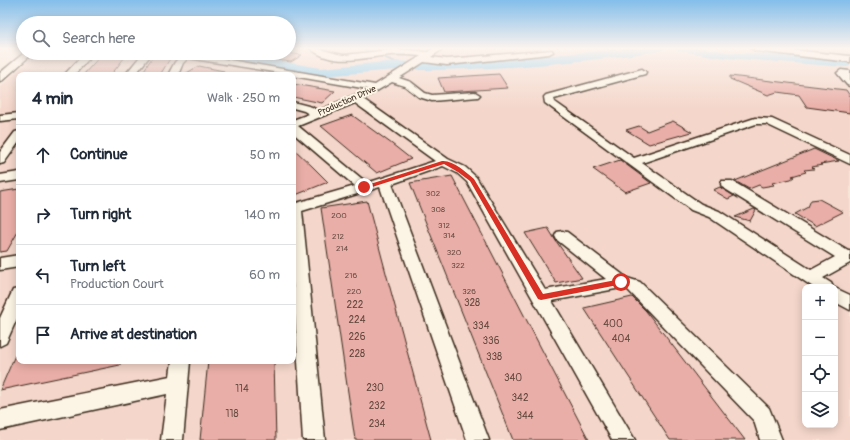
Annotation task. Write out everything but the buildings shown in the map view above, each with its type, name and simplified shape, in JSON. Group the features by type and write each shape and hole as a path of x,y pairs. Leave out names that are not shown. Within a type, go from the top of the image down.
{"street":[{"path":"0,78 11,69"},
{"path":"265,69 285,72"},
{"name":"Production Drive","path":"296,124 356,99 408,69"},
{"path":"642,72 549,97 550,103 696,207 714,214 820,284"},
{"path":"850,74 841,73 850,83"},
{"path":"296,74 377,88"},
{"path":"392,79 408,84 422,95 432,98 475,95"},
{"path":"356,99 444,162 460,170 472,180 624,440"},
{"path":"296,106 308,108 317,115"},
{"path":"0,118 16,116"},
{"path":"633,162 761,120 777,125 850,160"},
{"path":"296,128 364,187"},
{"path":"0,160 16,138"},
{"path":"296,207 385,182 444,162"},
{"path":"0,179 16,176"},
{"path":"385,182 478,440"},
{"path":"727,184 849,257"},
{"path":"296,231 314,440"},
{"path":"562,236 621,282 634,286 762,415 771,440"},
{"path":"810,278 849,257"},
{"path":"0,264 16,261"},
{"path":"541,297 621,282"},
{"path":"838,296 850,303"},
{"path":"8,328 16,304"},
{"path":"172,440 181,364"},
{"path":"0,420 178,384"}],"shaded area":[{"path":"20,69 850,69 850,440 0,440 0,87"}],"waterway":[{"path":"301,69 321,72 358,69"}],"route":[{"path":"364,187 444,162 460,170 472,180 541,297 621,282"}]}
